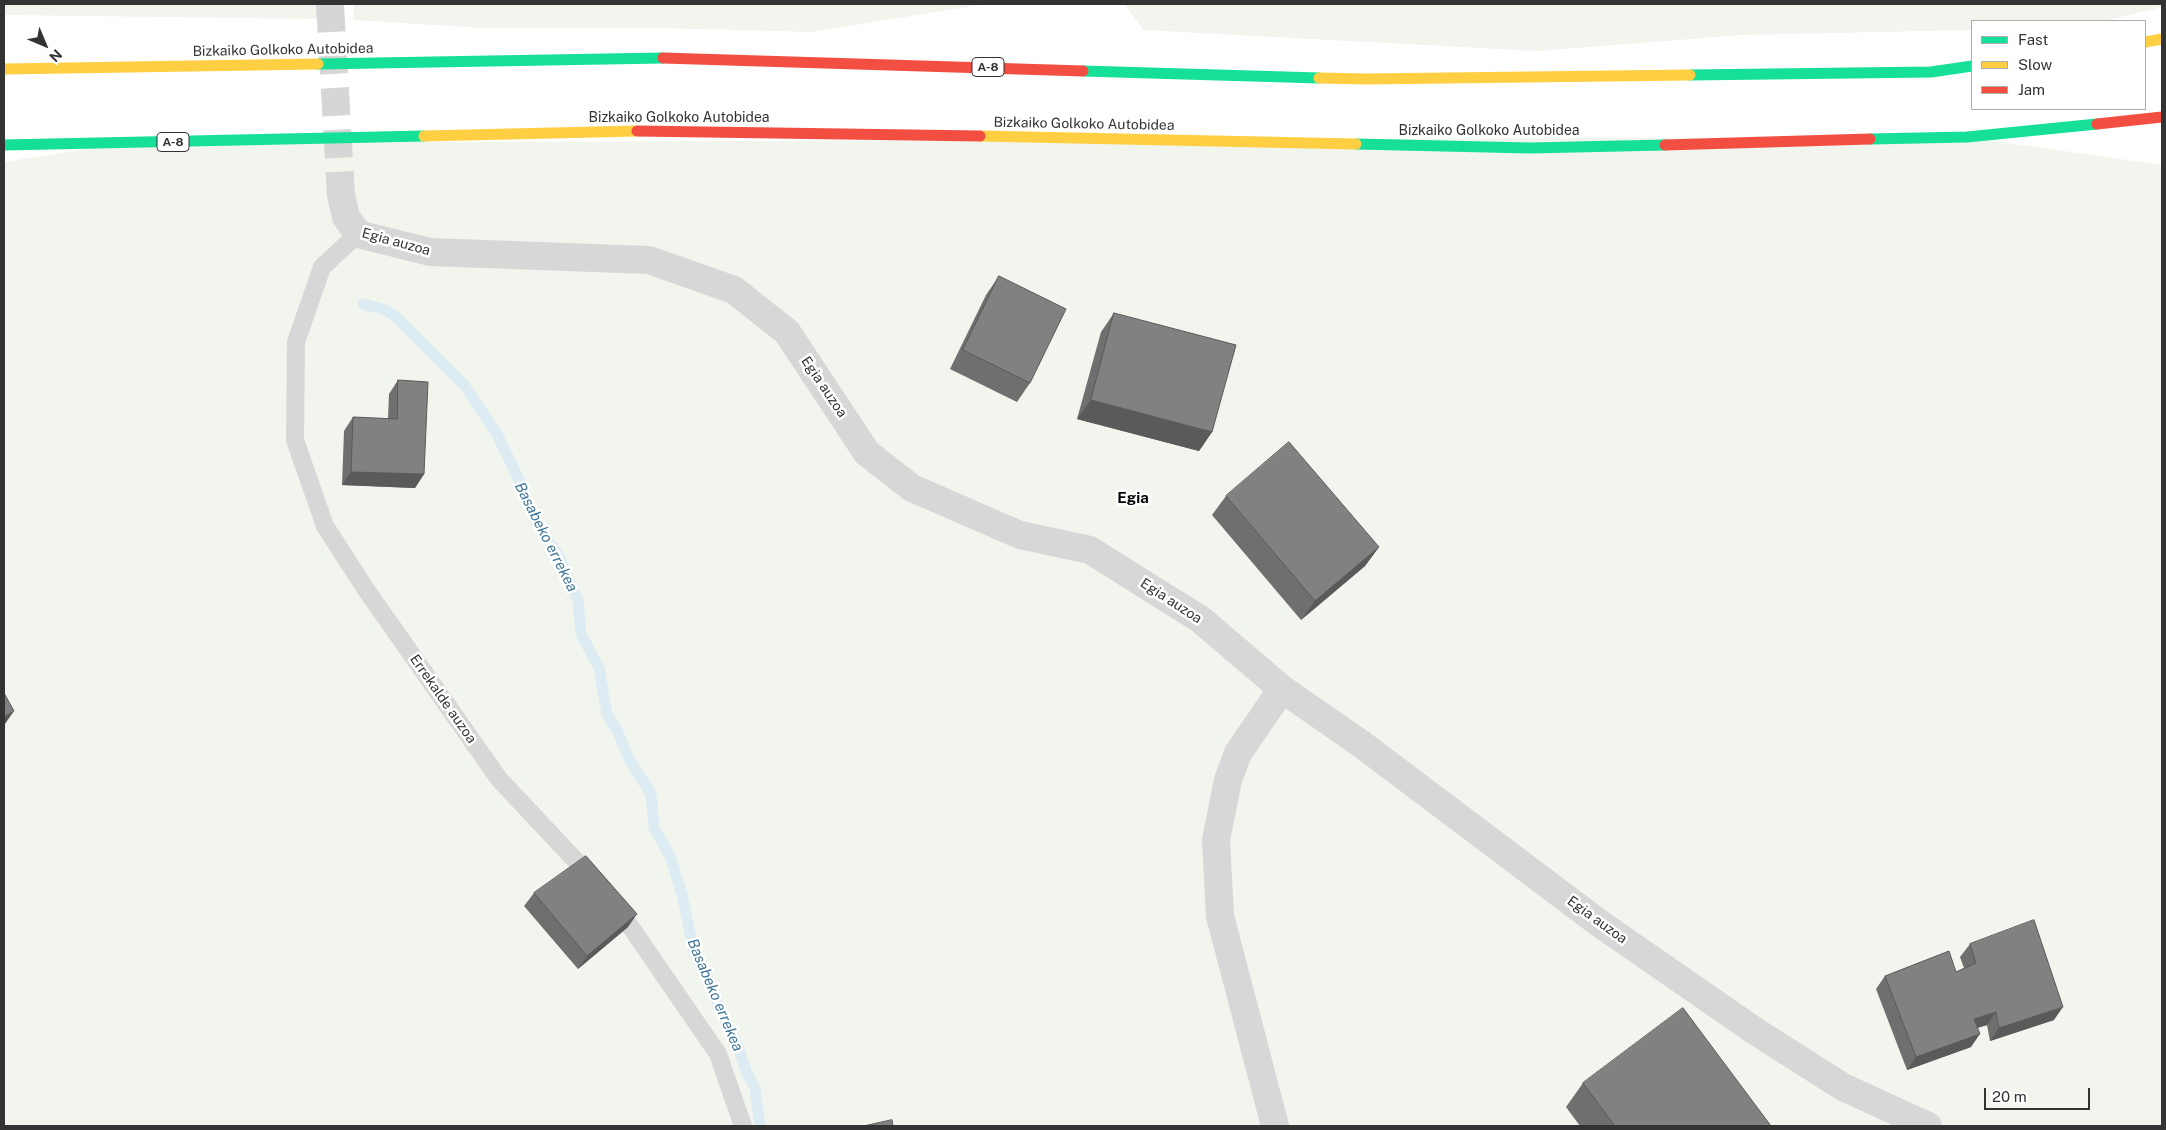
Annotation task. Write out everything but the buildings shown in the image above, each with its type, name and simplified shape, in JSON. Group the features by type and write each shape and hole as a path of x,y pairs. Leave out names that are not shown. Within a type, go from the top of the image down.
{"highway":[{"path":"2146,42 2162,39"},
{"name":"Bizkaiko Golkoko Autobidea","path":"4,70 666,58 1366,79 1931,72 1971,66"},
{"name":"Bizkaiko Golkoko Autobidea","path":"4,145 675,130 1530,148 1967,137 2162,117"}],"street":[{"name":"Egia auzoa","path":"341,195 346,217 358,234 430,252 649,260 734,290 787,332 867,453 912,488 1020,535 1090,550 1200,619 1282,689 1360,743 1599,923 1755,1032 1843,1088 1928,1126"},
{"path":"1274,1126 1220,916 1216,840 1228,780 1238,753 1282,689"}],"lane":[{"name":"Errekalde auzoa","path":"358,234 322,267 296,342 295,440 325,526 373,599 499,779 606,892 718,1054 743,1126"}],"shaded area":[{"path":"4,4 324,4 324,19 4,15"},
{"path":"354,4 985,4 812,32 657,28 483,28 353,20"},
{"path":"1125,4 2162,4 2162,7 2108,20 1971,20 1971,30 1741,35 1538,51 1143,30"},
{"path":"1967,137 2162,165 2162,1126 4,1126 4,162 125,143"}],"waterway":[{"name":"Basabeko errekea","path":"363,304 386,310 396,317 464,385 497,434 520,482 535,521 560,558 578,601 581,634 599,668 607,714 617,730 629,759 651,794 654,828 670,856 682,894 694,953 710,982 719,1008 738,1046 746,1071 755,1088 760,1126"}],"tunnel":[{"path":"330,4 341,195"}],"traffic: fast":[{"path":"318,64 663,58"},
{"path":"1690,75 1931,72 1971,66"},
{"path":"1083,71 1319,78"},
{"path":"1870,139 1967,137 2097,124"},
{"path":"4,145 424,136"},
{"path":"1356,144 1530,148 1665,145"}],"traffic: slow":[{"path":"2146,42 2162,39"},
{"path":"4,69 318,64"},
{"path":"1319,78 1690,75"},
{"path":"424,136 637,131"},
{"path":"980,136 1356,144"}],"traffic: jam":[{"path":"663,58 1083,71"},
{"path":"2097,124 2162,117"},
{"path":"637,131 980,136"},
{"path":"1665,145 1870,139"}],"district":[{"name":"Egia","path":"1133,498"}]}
